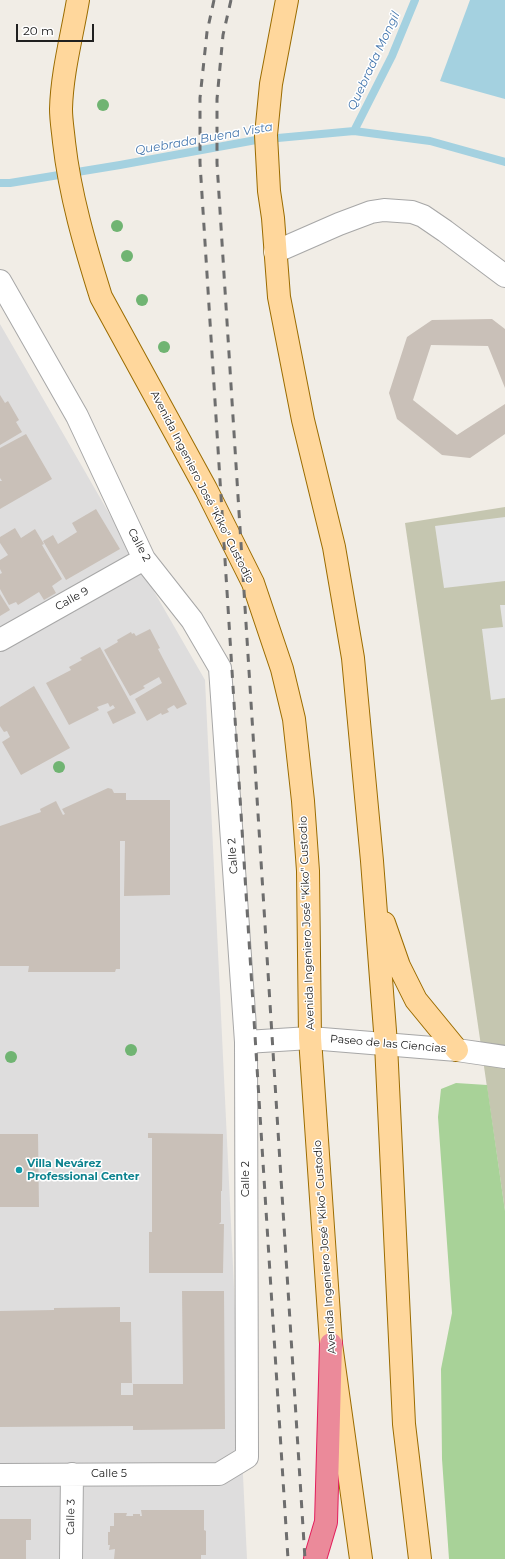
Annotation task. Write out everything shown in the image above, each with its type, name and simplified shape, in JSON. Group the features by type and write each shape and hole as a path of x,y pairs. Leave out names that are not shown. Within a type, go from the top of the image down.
{"highway":[{"path":"315,1559 326,1522 331,1344"}],"main road":[{"name":"Avenida Ingeniero José \"Kiko\" Custodio","path":"78,0 63,72 61,110 66,163 76,214 101,296 206,490 253,583 282,669 294,719 303,801 308,871 310,1038 331,1344 361,1559"},
{"path":"287,0 271,84 266,135 269,191 273,218 279,297 304,420 334,547 353,658 386,1044 404,1424 420,1559"},
{"path":"374,893 399,966 416,1000 457,1050"}],"street":[{"path":"276,252 339,224 371,212 384,210 412,212 423,216 445,230 505,276"},
{"name":"Calle 2","path":"0,281 77,416 144,559 192,620 220,668 246,1042 247,1457 219,1474"},
{"name":"Calle 9","path":"0,640 144,559"},
{"name":"Paseo de las Ciencias","path":"246,1042 310,1038 457,1050 505,1057"},
{"name":"Calle 3","path":"71,1559 72,1474"},
{"name":"Calle 5","path":"0,1475 219,1474"}],"shaded area":[{"path":"0,324 205,680 247,1559 0,1559"},
{"path":"505,507 505,1211 405,523"},
{"path":"505,517 505,581 444,588 435,526"},
{"path":"500,605 505,605 505,698 491,700 482,629 503,627"}],"green space":[{"path":"456,1083 487,1085 505,1211 505,1559 449,1559 442,1459 441,1369 452,1313 438,1117 441,1089"}],"water":[{"path":"470,0 505,0 505,99 440,81"}],"building":[{"path":"492,319 505,329 505,388 488,346 431,345 413,400 457,435 505,404 505,434 470,458 442,455 397,419 389,393 407,337 432,320"},
{"path":"0,395 5,403 8,401 19,420 16,422 22,432 0,445"},
{"path":"26,434 52,479 0,509 0,481 2,481 0,478 0,448"},
{"path":"96,509 120,549 66,580 43,541 53,535 58,544 77,532 72,523"},
{"path":"15,528 21,538 35,529 44,544 42,545 62,579 52,586 56,593 44,600 39,592 18,605 16,602 9,605 0,589 0,574 2,573 0,569 0,560 8,555 0,543 0,537"},
{"path":"0,594 10,610 0,616"},
{"path":"150,629 160,648 158,649 187,704 177,709 174,705 167,709 169,712 162,715 161,713 147,721 135,699 162,683 159,677 143,686 145,688 130,696 104,650 131,632 136,636"},
{"path":"100,647 136,713 113,724 107,712 115,708 113,705 110,707 108,703 97,707 99,710 69,725 46,683 71,670 69,667 82,660 80,658"},
{"path":"34,686 70,748 21,775 2,742 10,737 7,731 4,732 0,726 0,707"},
{"path":"108,788 112,789 114,793 126,793 126,800 170,800 170,895 124,896 125,841 120,841 120,969 116,969 115,972 28,972 29,966 0,966 0,826 41,812 40,809 56,801 63,815 65,814 62,809"},
{"path":"148,1133 223,1134 221,1222 219,1224 224,1224 223,1273 149,1273 149,1232 152,1232 152,1138 148,1138"},
{"name":"Villa Nevárez Professional Center","path":"0,1134 38,1134 39,1207 0,1207"},
{"path":"182,1291 224,1291 225,1429 133,1430 133,1426 0,1427 0,1311 120,1307 120,1322 131,1322 132,1383 121,1383 121,1395 133,1395 133,1384 183,1384"},
{"path":"141,1510 204,1510 206,1555 201,1555 201,1559 114,1559 115,1549 109,1550 110,1545 108,1545 108,1532 110,1532 110,1526 114,1526 114,1513 127,1513 126,1516 140,1514 140,1516 142,1516"},
{"path":"0,1519 31,1519 31,1540 26,1540 26,1559 0,1559"}],"waterway":[{"name":"Quebrada Mongil","path":"354,131 392,56 415,0"},
{"name":"Quebrada Buena Vista","path":"0,183 10,183 120,165 256,140 354,131 430,141 505,162"}],"railway":[{"path":"214,0 207,32 200,98 200,163 288,1559"},
{"path":"231,0 223,35 217,99 217,163 305,1559"}],"place":[{"name":"Villa Nevárez Professional Center","path":"19,1170"}]}
